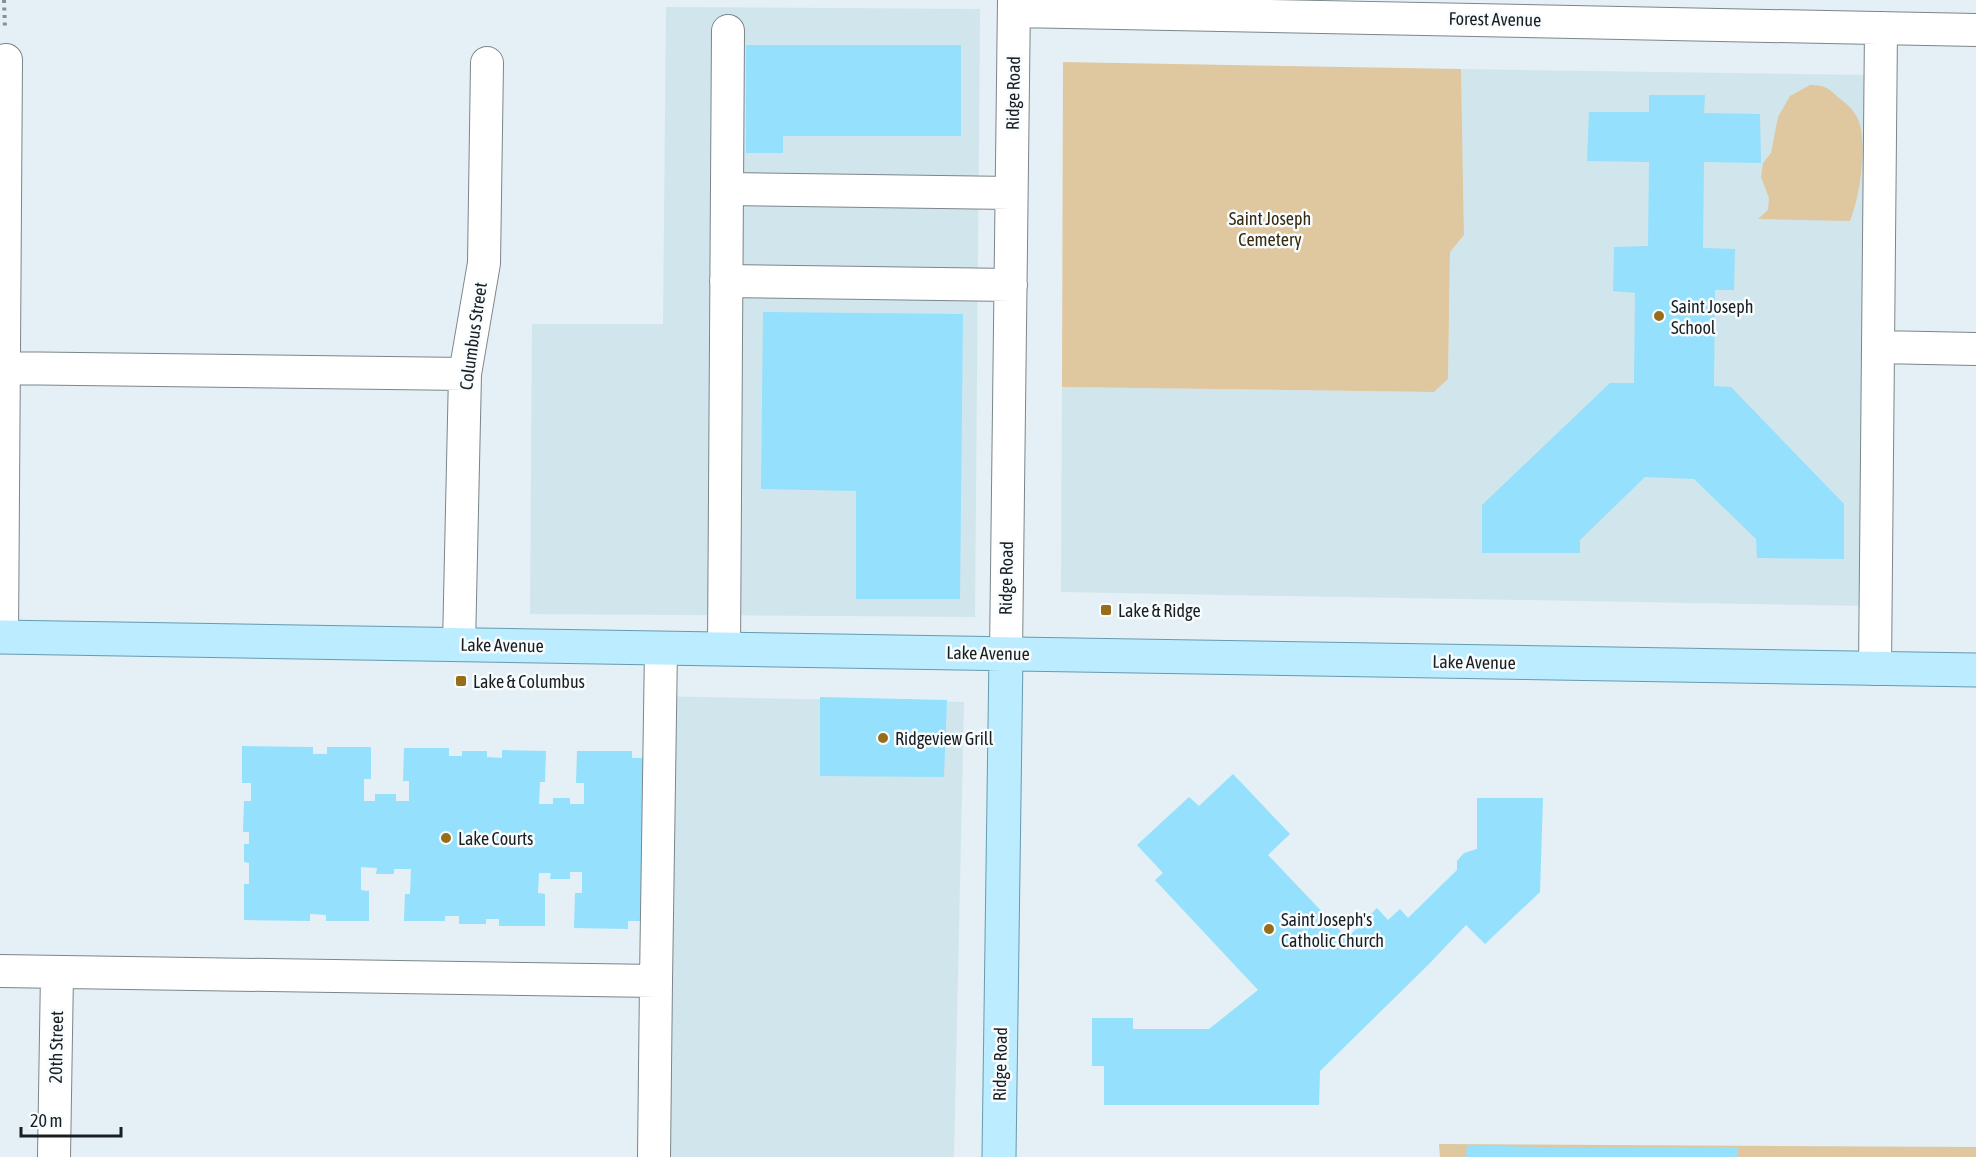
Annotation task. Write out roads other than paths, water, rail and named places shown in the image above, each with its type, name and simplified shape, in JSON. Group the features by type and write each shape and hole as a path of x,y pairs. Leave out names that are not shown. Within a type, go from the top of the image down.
{"main road":[{"name":"Lake Avenue","path":"1,637 1976,670"},
{"name":"Ridge Road","path":"999,1157 1006,654"}],"street":[{"name":"Forest Avenue","path":"1014,5 1836,13 1881,28 1976,30"},
{"name":"Ridge Road","path":"1006,654 1014,5"},
{"path":"1875,669 1881,28"},
{"path":"724,649 728,31"},
{"path":"1,637 6,60"},
{"name":"Columbus Street","path":"459,645 465,374 484,263 487,63"},
{"path":"727,189 1011,193"},
{"path":"726,281 1011,285"},
{"path":"1878,347 1976,349"},
{"path":"2,368 465,374"},
{"path":"654,1157 661,648"},
{"path":"0,971 656,981"},
{"name":"20th Street","path":"54,1157 57,972"}],"place":[{"name":"Saint Joseph School","path":"1659,316"},
{"name":"Lake & Ridge","path":"1106,610"},
{"name":"Lake & Columbus","path":"461,681"},
{"name":"Ridgeview Grill","path":"883,738"},
{"name":"Lake Courts","path":"446,838"},
{"name":"Saint Joseph's Catholic Church","path":"1269,929"}],"park label":[{"name":"Saint Joseph Cemetery","path":"1270,228"}]}
